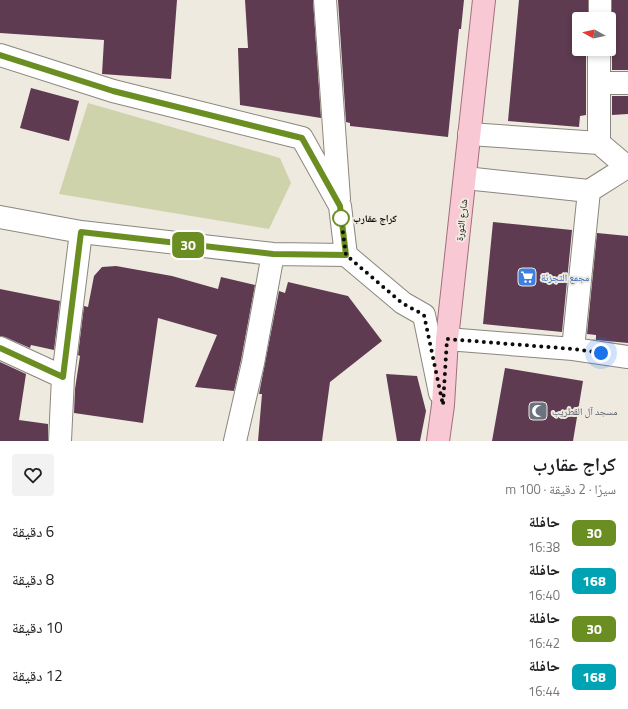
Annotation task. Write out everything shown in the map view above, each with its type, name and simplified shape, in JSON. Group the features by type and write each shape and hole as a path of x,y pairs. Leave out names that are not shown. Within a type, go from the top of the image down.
{"main road":[{"name":"شارع الثورة","path":"438,441 443,405 447,339 484,0"}],"street":[{"path":"325,0 340,206 346,255"},
{"path":"600,0 600,12"},
{"path":"0,55 113,91 302,138 340,206"},
{"path":"598,143 599,56"},
{"path":"599,83 628,83"},
{"path":"465,178 589,191 627,167 598,143 469,134"},
{"path":"573,349 589,191"},
{"path":"0,217 81,232 273,254 346,255 402,303 424,315 443,405"},
{"path":"60,441 63,377 81,232"},
{"path":"235,441 253,363 273,254"},
{"path":"447,339 573,349 628,357"},
{"path":"0,348 63,377"}],"green space":[{"path":"88,103 280,158 291,183 269,229 59,194"}],"building":[{"path":"0,0 177,0 171,79 102,74 104,40 0,33"},
{"path":"245,0 313,0 321,118 240,105 238,48 248,48"},
{"path":"338,0 464,0 461,29 459,29 448,137 350,126 350,123 346,122"},
{"path":"519,0 588,0 588,12 572,12 572,56 586,56 586,115 580,116 579,127 508,121"},
{"path":"612,0 628,0 628,70 612,70 612,56 616,56 616,12 612,12"},
{"path":"31,88 79,101 69,141 20,128"},
{"path":"612,96 628,96 628,114 612,115"},
{"name":"مجمع التجزئة","path":"493,222 572,230 562,332 483,324"},
{"path":"597,233 628,236 628,343 596,340 596,335 587,334"},
{"path":"116,266 172,276 218,289 221,277 255,285 234,391 195,387 217,335 158,318 143,423 74,413 75,389 80,356 78,355 84,306 88,307 94,276 102,267"},
{"path":"288,282 348,296 382,341 330,382 322,441 258,441 262,394 259,394 279,291 285,293"},
{"path":"0,289 60,301 54,350 31,345 30,348 0,336"},
{"path":"0,362 26,374 19,420 48,424 48,441 0,441"},
{"name":"مسجد آل القطريب","path":"505,368 583,381 573,441 492,441"},
{"path":"386,374 417,376 426,411 420,441 397,441"}],"bus line":[{"name":"30","path":"0,55 113,91 302,138 340,206 346,255 273,254 81,232 63,377 0,348"}],"place":[{"name":"كراج عقارب","path":"341,218"},
{"name":"مجمع التجزئة","path":"527,277"},
{"name":"مسجد آل القطريب","path":"538,411"}],"route":[{"path":"341,218 346,255 402,303 424,315 443,405 447,339 573,349 601,353"}]}
